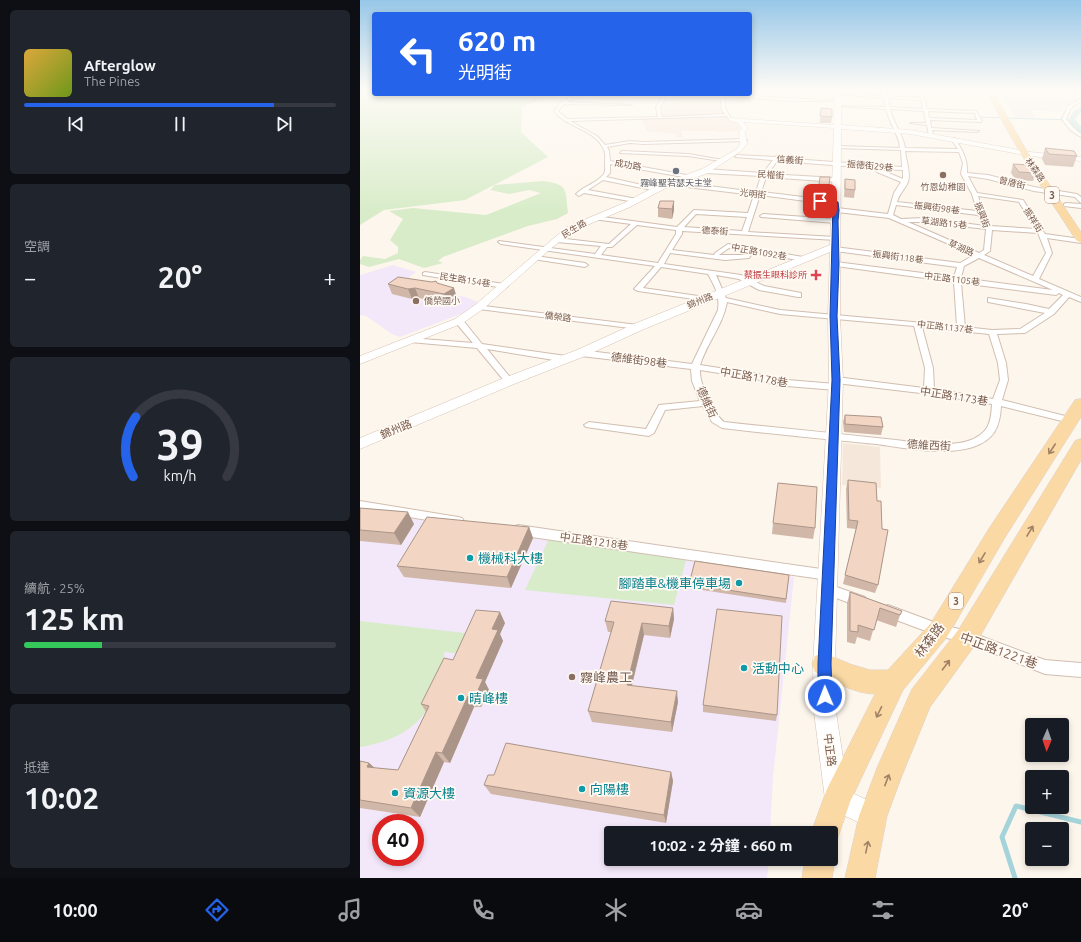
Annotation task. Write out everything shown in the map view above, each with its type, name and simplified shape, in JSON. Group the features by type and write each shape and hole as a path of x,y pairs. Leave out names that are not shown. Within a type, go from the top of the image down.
{"main road":[{"name":"林森路","path":"1013,131 1026,153 1054,192 1081,240"},
{"name":"林森路","path":"1054,192 1081,225"},
{"name":"林森路","path":"837,799 894,682 939,630 997,533 1076,412"},
{"path":"860,878 873,816 887,778 922,698 967,637 1081,445"},
{"path":"824,664 847,675 870,682 894,682"},
{"name":"中正路","path":"828,826 837,799"},
{"path":"817,878 819,866"}],"street":[{"name":"成功路","path":"588,131 605,146 607,151 606,162 689,176"},
{"path":"605,146 630,142 643,143 745,140 743,131"},
{"name":"中正路","path":"837,799 825,712 824,664 836,383 834,316 838,131"},
{"path":"890,216 897,193 905,182 906,177 902,142 900,135 896,131"},
{"path":"936,131 953,140 1026,153 1081,159"},
{"name":"民生路","path":"360,360 459,321 479,308 546,248 570,229 627,205 663,187 705,171 742,147 745,140"},
{"name":"振興街","path":"953,140 959,149 964,163 964,174 975,194 980,213 989,228 987,251 979,255"},
{"path":"902,142 910,143"},
{"path":"917,144 959,149"},
{"path":"837,147 903,150 959,149"},
{"path":"622,152 688,155 722,160"},
{"name":"信義街","path":"737,156 836,161"},
{"path":"740,162 744,156"},
{"path":"744,233 764,175 777,157"},
{"name":"振德街29巷","path":"836,161 904,168"},
{"path":"606,162 608,167 607,174 581,193 635,200"},
{"path":"874,166 879,171 905,182"},
{"path":"733,173 737,167"},
{"name":"民權街","path":"705,171 837,180"},
{"name":"曾厝街","path":"964,174 988,177 1077,196 1081,201"},
{"name":"光明街","path":"602,178 663,187 757,194 836,206"},
{"path":"663,187 707,194"},
{"name":"振祥街","path":"975,194 1021,201 1041,234 1049,253 1035,280"},
{"name":"振興街98巷","path":"895,203 980,213"},
{"path":"1066,205 1081,206"},
{"name":"草湖路","path":"836,206 890,216 1081,300"},
{"path":"705,299 638,290 659,266 679,234 679,229 694,212 750,215"},
{"path":"763,216 835,221"},
{"name":"德泰街","path":"595,218 679,229 744,233 835,250"},
{"name":"草湖路15巷","path":"898,220 925,220 1081,240"},
{"path":"557,240 610,246 635,224"},
{"path":"501,242 741,277 762,288 798,295"},
{"path":"596,256 606,245"},
{"name":"中正路1092巷","path":"717,254 728,246 803,259"},
{"name":"錦州路","path":"360,444 508,381 581,353 705,299 722,296 749,281 803,259 835,250"},
{"name":"振興街118巷","path":"835,250 961,265"},
{"name":"中正路1105巷","path":"835,250 957,279 1068,294"},
{"path":"667,251 725,258 747,256 750,251"},
{"path":"961,328 957,279 961,265 979,255"},
{"path":"536,258 585,265"},
{"path":"696,367 700,355 722,310 722,296 711,273"},
{"name":"民生路154巷","path":"425,274 504,286"},
{"name":"中正路1137巷","path":"722,296 780,312 992,332 1022,331 1051,312 1068,294"},
{"path":"991,300 1051,312"},
{"name":"僑榮路","path":"479,308 638,327"},
{"path":"459,321 481,346 508,381"},
{"path":"917,324 929,368 929,391"},
{"name":"德維西街","path":"834,437 923,446 957,447 971,444 987,435 992,430 996,419 997,402 1004,380 1002,363 992,332"},
{"path":"410,340 481,346 566,359"},
{"name":"德維街98巷","path":"581,353 696,367"},
{"name":"中正路1178巷","path":"696,367 758,377 774,382 836,383"},
{"name":"德維街","path":"696,367 695,376 706,403 715,421 722,425 834,437"},
{"name":"中正路1173巷","path":"836,383 929,391 997,402 1076,412"},
{"path":"589,425 649,433 662,407 706,403"},
{"path":"360,505 467,522"},
{"name":"中正路1218巷","path":"506,528 828,582"},
{"name":"中正路1221巷","path":"828,582 939,630 967,637 1045,667 1081,670"},
{"path":"837,799 873,816"}],"shaded area":[{"path":"647,131 737,131 681,131 683,137 676,137 675,134"},
{"name":"僑榮國小","path":"393,265 416,272 399,285 465,297 478,302 461,314 400,337 392,334 366,316 360,315 360,275"},
{"path":"843,443 880,447 881,488 842,485"},
{"name":"霧峰農工","path":"360,510 794,577 773,777 770,826 604,826 604,866 768,866 767,878 360,878"}],"green space":[{"path":"360,131 521,131 548,157 465,200 384,210 360,225"},
{"path":"542,181 557,184 564,189 566,193 568,213 557,219 528,226 443,257 438,261 443,263 424,268 399,259 369,267 360,264 360,260 363,256 385,259 398,253 398,247 390,240 403,219 389,211 413,208 486,215 541,193 529,190 509,194 490,190 495,185"},
{"path":"549,539 686,560 674,605 525,590"},
{"path":"360,621 474,634 464,654 444,652 445,663 442,674 429,705 420,719 397,736 379,743 360,747"}],"building":[{"path":"1045,148 1074,151 1077,156 1049,154"},
{"path":"1013,164 1030,165 1036,173 1019,172"},
{"path":"820,177 830,177 828,193 818,192"},
{"path":"845,179 855,180 855,190 845,189"},
{"path":"660,201 674,201 672,209 658,208"},
{"path":"398,277 432,282 436,281 437,283 454,288 444,294 415,288 408,289 388,284"},
{"path":"845,415 881,417 883,427 845,424"},
{"path":"848,480 876,483 877,501 881,501 882,529 888,530 878,585 845,575 858,521 849,520"},
{"path":"778,483 817,487 815,528 773,523"},
{"path":"360,508 408,512 394,533 360,530"},
{"name":"機械科大樓","path":"427,517 529,527 507,577 397,566"},
{"name":"腳踏車&機車停車場","path":"695,561 789,575 786,599 689,584"},
{"path":"850,592 902,611 900,615 880,608 874,630 858,625 858,632 850,631"},
{"path":"611,601 673,608 669,626 642,623 627,685 677,691 671,722 588,711 614,622 605,621"},
{"name":"活動中心","path":"717,609 782,616 777,715 703,705"},
{"path":"476,610 500,612 492,629 498,630 476,678 483,679 475,697 468,696 442,753 436,752 411,808 360,800 360,761 369,763 367,767 398,770 429,706 421,704 444,658 453,660"},
{"name":"向陽樓","path":"506,743 671,772 664,815 484,785 488,775 494,775"}],"waterway":[{"path":"1015,878 1002,837 1016,806 1081,822"}],"place":[{"name":"霧峰聖若瑟天主堂","path":"676,171"},
{"name":"竹恩幼稚園","path":"943,175"},
{"name":"蔡振生眼科診所","path":"816,275"},
{"name":"僑榮國小","path":"416,301"},
{"name":"機械科大樓","path":"470,558"},
{"name":"腳踏車&機車停車場","path":"739,583"},
{"name":"活動中心","path":"744,668"},
{"name":"霧峰農工","path":"572,677"},
{"name":"晴峰樓","path":"461,698"},
{"name":"向陽樓","path":"582,789"},
{"name":"資源大樓","path":"395,793"}],"route":[{"path":"820,201 836,203 834,341 836,380 824,664 825,696"}]}
